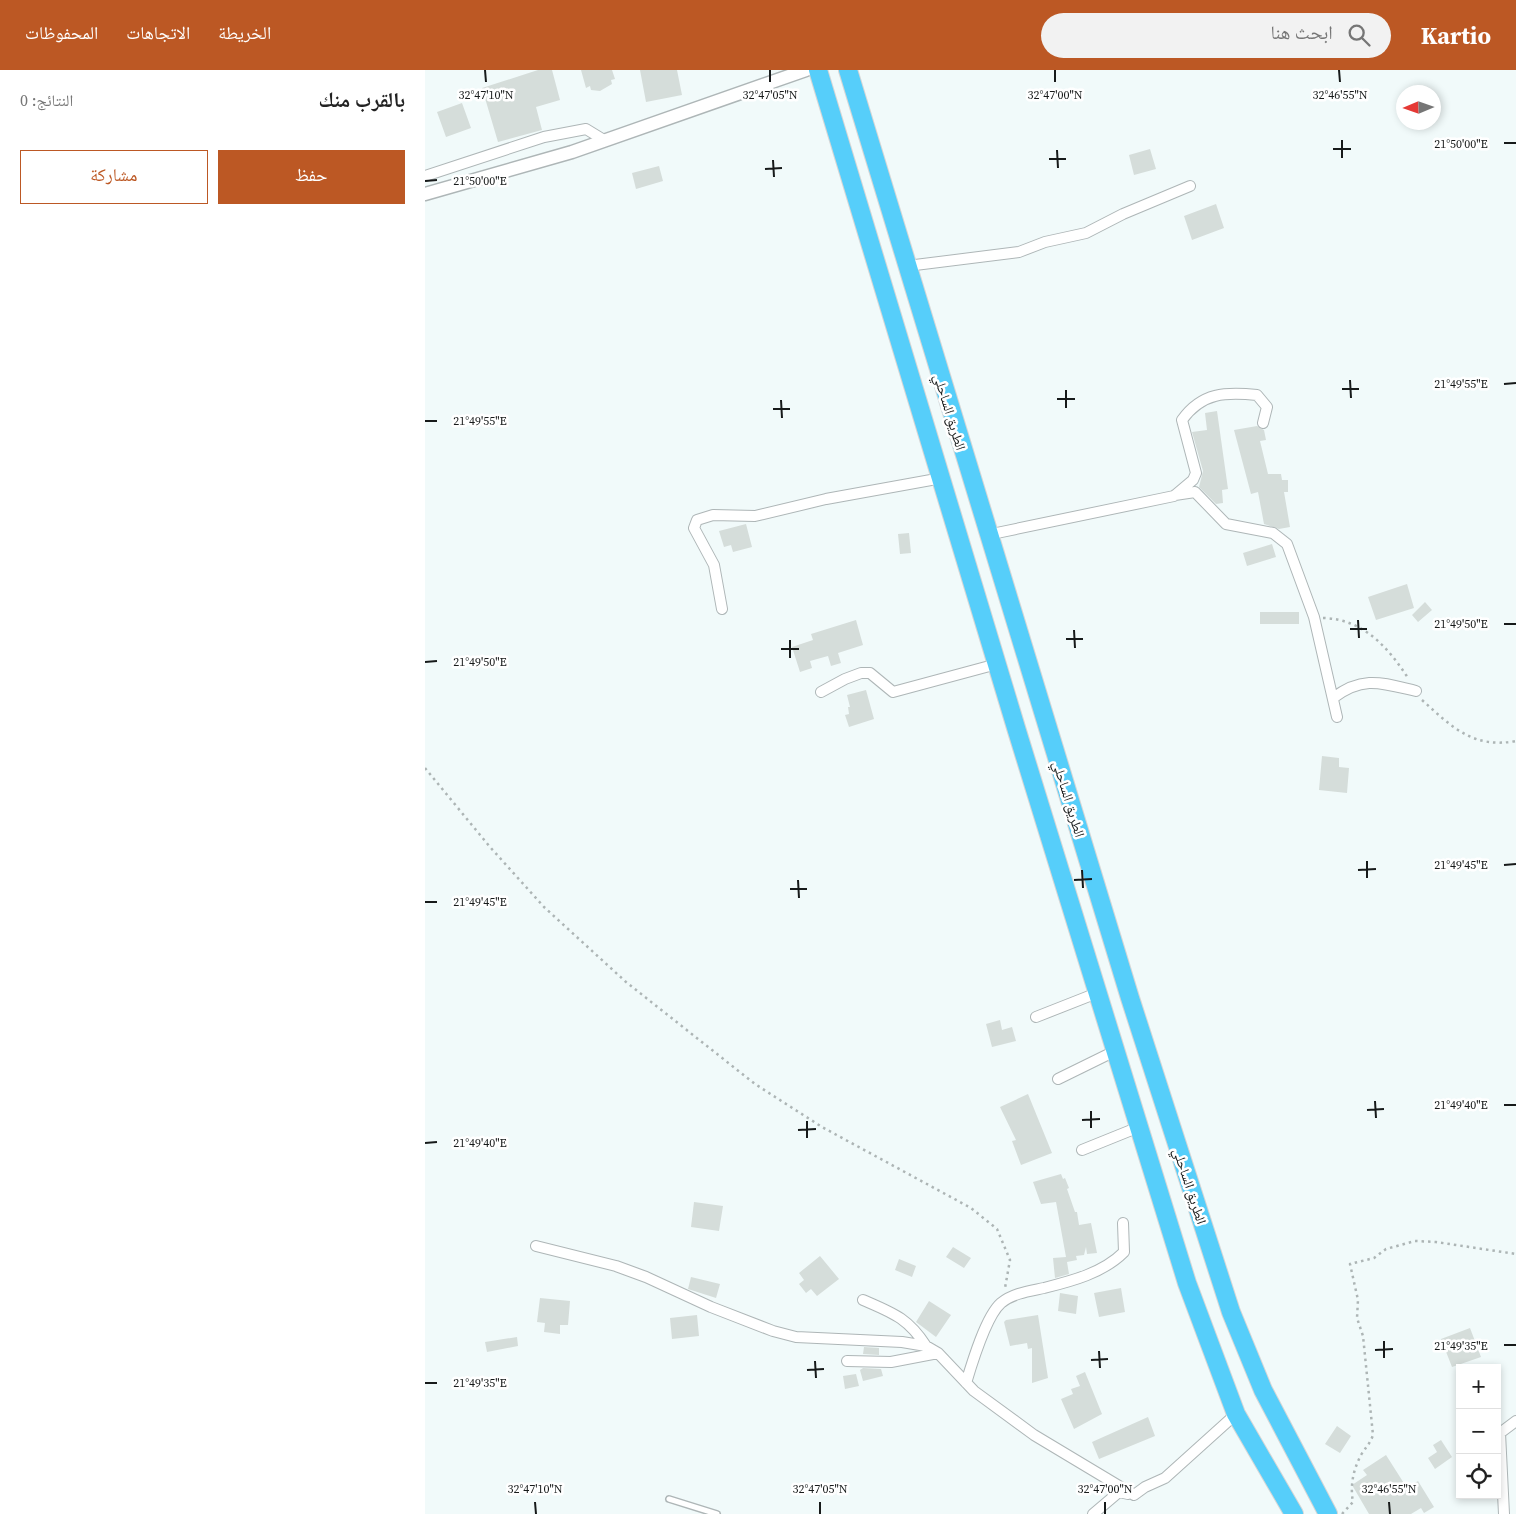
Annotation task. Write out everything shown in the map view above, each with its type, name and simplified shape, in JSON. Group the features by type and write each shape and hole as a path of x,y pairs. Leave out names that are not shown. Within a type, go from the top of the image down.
{"highway":[{"name":"الطريق الساحلي","path":"818,70 1097,994 1187,1283 1236,1414 1294,1514"},
{"name":"الطريق الساحلي","path":"848,70 987,535 1130,998 1231,1312 1263,1390 1328,1514"}],"street":[{"path":"425,194 604,140 800,71"},
{"path":"425,176 544,137 586,129 604,140"},
{"path":"907,266 1019,252 1045,242 1086,233 1123,214 1190,186"},
{"path":"1174,496 1193,480 1196,474 1182,420 1191,408 1213,396 1233,392 1257,395 1267,407 1263,423"},
{"path":"721,610 714,565 693,528 697,520 713,515 755,516 826,499 942,478"},
{"path":"987,535 1195,492 1226,524 1273,533 1287,544 1314,617 1337,717"},
{"path":"821,692 861,673 870,673 893,692 997,664"},
{"path":"1333,698 1346,688 1363,682 1387,684 1417,691"},
{"path":"1036,1016 1097,994"},
{"path":"1059,1079 1115,1051"},
{"path":"1082,1150 1139,1127"},
{"path":"966,1383 987,1327 1000,1303 1015,1294 1073,1281 1114,1261 1124,1252 1123,1224"},
{"path":"536,1246 631,1271 749,1323 795,1337 903,1342 926,1346 938,1353 966,1383 1034,1435 1134,1495"},
{"path":"863,1300 914,1327 926,1346"},
{"path":"847,1361 891,1362 938,1353"},
{"path":"1134,1495 1145,1486 1165,1478 1236,1414"},
{"path":"1504,1514 1499,1433 1516,1421"},
{"path":"1093,1514 1119,1492 1134,1495"}],"lane":[{"path":"669,1500 717,1514"}],"path":[{"path":"425,768 490,847 544,907 626,982 755,1084 822,1127 971,1208 997,1229 1010,1260 1008,1277 1000,1303"},
{"path":"1342,1514 1353,1502 1351,1491 1353,1474 1361,1454 1370,1444 1373,1435 1363,1336 1357,1318 1358,1300 1350,1264 1374,1258 1386,1249 1415,1241 1436,1242 1516,1254"}],"building":[{"path":"538,70 552,70 560,100 536,107 542,130 498,142 482,88"},
{"path":"581,70 612,70 615,79 611,80 612,84 600,91 591,90 590,86 586,88"},
{"path":"640,70 677,70 682,95 646,102"},
{"path":"462,103 471,128 446,137 437,112"},
{"path":"1150,149 1156,169 1134,175 1129,155"},
{"path":"659,166 663,181 636,189 632,173"},
{"path":"1216,204 1224,228 1192,240 1184,216"},
{"path":"1217,411 1228,489 1222,490 1223,503 1216,504 1199,487 1203,471 1192,432 1207,430 1205,413"},
{"path":"1257,426 1264,430 1266,440 1260,441 1268,474 1281,474 1282,480 1288,480 1288,492 1284,492 1290,527 1279,529 1264,524 1258,492 1251,494 1234,430"},
{"path":"746,524 752,547 733,552 731,545 724,547 719,531"},
{"path":"909,533 911,553 900,554 898,534"},
{"path":"1272,544 1276,557 1247,566 1243,553"},
{"path":"1407,584 1414,608 1376,620 1368,597"},
{"path":"1425,602 1432,610 1418,622 1412,615"},
{"path":"1260,612 1299,612 1299,624 1260,624"},
{"path":"856,620 863,645 838,653 841,663 831,666 828,656 810,661 812,668 800,672 792,647 813,640 811,634"},
{"path":"866,690 874,719 849,727 845,715 849,714 848,707 850,707 847,695"},
{"path":"1322,756 1339,758 1339,767 1349,768 1347,793 1319,790"},
{"path":"1000,1020 1002,1030 1012,1027 1016,1041 992,1047 986,1024"},
{"path":"1028,1094 1052,1153 1021,1165 1012,1141 1016,1140 1000,1107"},
{"path":"1061,1174 1069,1188 1067,1189 1075,1212 1077,1212 1079,1225 1091,1223 1097,1253 1087,1254 1086,1247 1084,1255 1076,1256 1077,1260 1067,1262 1069,1274 1055,1278 1053,1258 1066,1257 1056,1202 1041,1204 1033,1182"},
{"path":"694,1202 723,1206 719,1231 691,1227"},
{"path":"953,1247 971,1258 964,1268 946,1257"},
{"path":"820,1256 839,1279 817,1296 811,1289 806,1293 799,1284 804,1280 799,1273"},
{"path":"899,1259 916,1266 912,1277 895,1270"},
{"path":"691,1277 720,1284 716,1298 688,1289"},
{"path":"1121,1288 1125,1312 1099,1317 1094,1293"},
{"path":"1060,1293 1078,1296 1076,1314 1058,1311"},
{"path":"540,1298 570,1301 568,1325 560,1325 560,1334 544,1332 545,1323 537,1322"},
{"path":"929,1301 951,1315 936,1337 916,1322"},
{"path":"697,1315 699,1336 672,1339 670,1318"},
{"path":"1038,1315 1048,1378 1032,1383 1032,1348 1028,1349 1027,1343 1010,1346 1004,1322 1006,1320"},
{"path":"1470,1328 1481,1357 1456,1364 1452,1367 1441,1339"},
{"path":"517,1337 518,1346 487,1352 485,1342"},
{"path":"864,1347 879,1348 879,1355 863,1354"},
{"path":"863,1368 881,1369 883,1376 863,1381 860,1370"},
{"path":"1085,1372 1102,1414 1074,1429 1061,1399 1073,1394 1071,1389 1080,1386 1076,1376"},
{"path":"856,1374 859,1386 845,1389 843,1376"},
{"path":"1148,1417 1155,1436 1099,1459 1092,1442"},
{"path":"1337,1426 1351,1436 1340,1453 1325,1444"},
{"path":"1441,1440 1452,1457 1435,1469 1428,1458 1437,1452 1433,1445"},
{"path":"1386,1455 1407,1488 1418,1481 1434,1507 1424,1513 1421,1508 1411,1514 1369,1514 1352,1485 1367,1475 1363,1470"}]}
